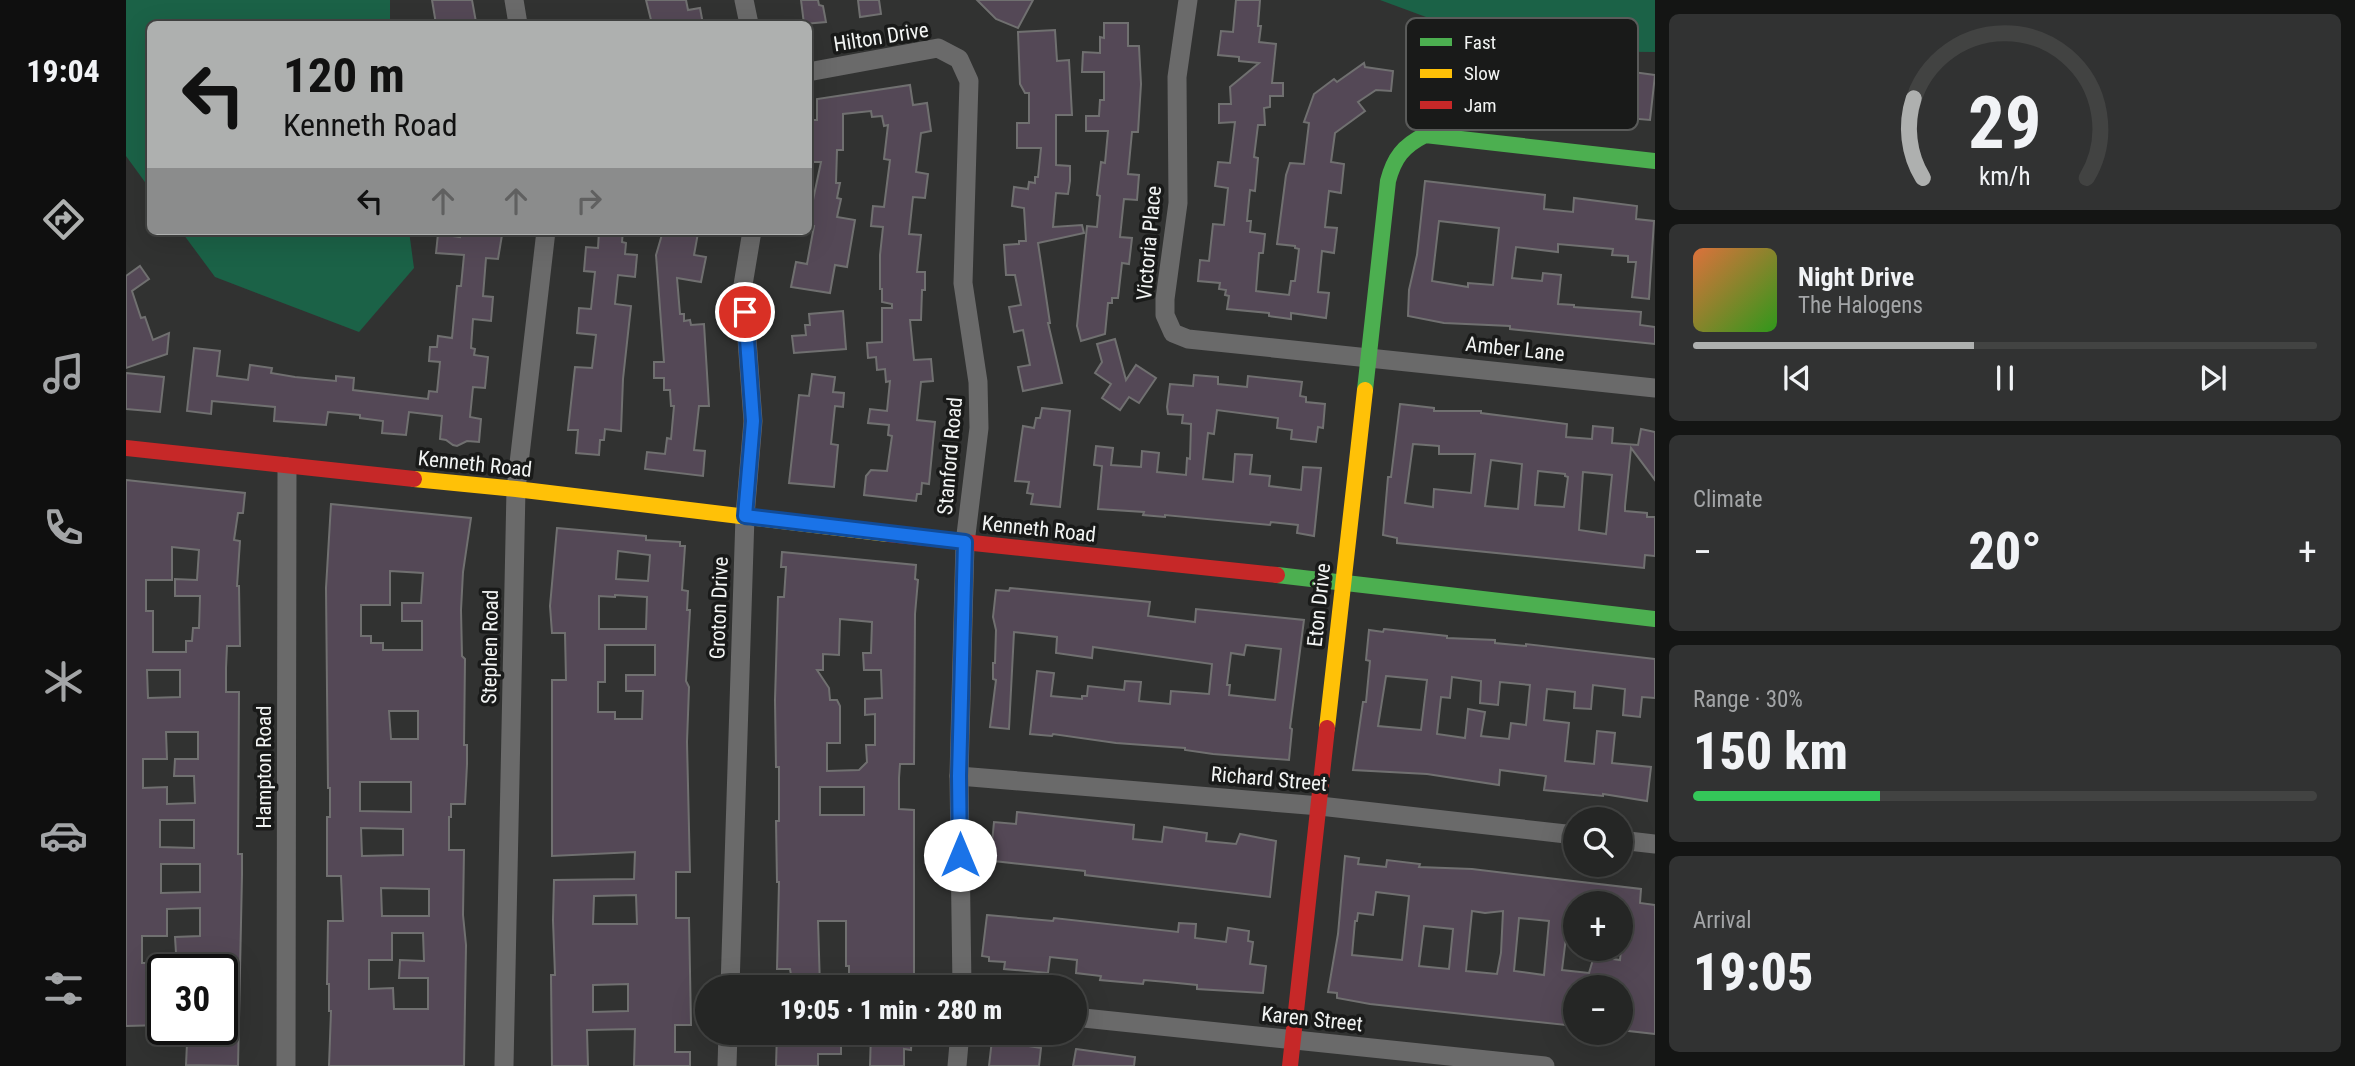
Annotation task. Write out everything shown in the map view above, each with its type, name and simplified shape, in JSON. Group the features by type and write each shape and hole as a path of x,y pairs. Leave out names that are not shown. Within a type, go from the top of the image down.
{"street":[{"path":"514,0 518,21"},
{"path":"744,0 748,21"},
{"name":"Victoria Place","path":"1188,0 1177,77 1178,203 1165,299 1165,315 1173,332 1188,339 1370,356"},
{"name":"Hilton Drive","path":"812,71 939,48 959,59"},
{"name":"Stanford Road","path":"959,59 969,81 963,283 978,382 979,428 965,542 959,776 962,975"},
{"name":"Eton Drive","path":"1290,1066 1342,582 1392,162 1399,150 1424,135 1655,161"},
{"name":"Stephen Road","path":"504,1066 516,489 546,235"},
{"name":"Groton Drive","path":"730,975 745,516 753,421 743,285 751,235"},
{"name":"Amber Lane","path":"1370,356 1655,388"},
{"name":"Kenneth Road","path":"126,448 516,489 1655,619"},
{"name":"Hampton Road","path":"286,1066 287,467"},
{"name":"Richard Street","path":"959,776 1320,806 1563,834"},
{"path":"1633,841 1655,844"},
{"name":"Karen Street","path":"1087,1018 1545,1066"},
{"path":"727,1066 728,1045"},
{"path":"957,1066 959,1045"}],"green space":[{"path":"126,0 390,0 390,21 147,21 147,185 126,156"},
{"path":"1380,0 1655,0 1655,52 1638,52 1638,18 1429,18"},
{"path":"184,235 410,235 414,268 359,332 215,277"}],"building":[{"path":"432,0 472,0 476,21 436,21"},
{"path":"646,0 686,0 688,10 700,8 702,21 651,21"},
{"path":"801,0 818,0 819,5 823,6 826,22 804,21"},
{"path":"858,0 879,0 881,14 860,17"},
{"path":"977,0 1033,0 1018,28 996,19"},
{"path":"1236,0 1260,0 1259,42 1276,44 1272,83 1283,83 1283,96 1270,96 1270,107 1264,108 1265,125 1258,125 1254,157 1258,158 1255,191 1250,190 1247,221 1251,221 1250,232 1265,234 1263,253 1259,253 1256,291 1289,295 1291,281 1295,281 1299,249 1277,244 1286,175 1290,163 1304,164 1309,123 1304,122 1314,94 1334,79 1337,82 1364,63 1365,67 1393,71 1391,91 1376,90 1358,102 1365,111 1335,133 1331,162 1344,164 1341,193 1329,191 1325,227 1337,228 1334,253 1322,251 1318,292 1329,293 1326,318 1291,313 1291,319 1269,316 1269,313 1227,309 1229,296 1225,295 1226,290 1219,289 1220,283 1198,281 1200,260 1209,261 1213,224 1224,225 1228,188 1215,186 1218,162 1230,163 1235,122 1219,123 1219,104 1231,104 1230,87 1259,63 1218,55 1221,31 1233,32"},
{"path":"1104,23 1128,23 1128,46 1139,46 1141,84 1138,132 1132,132 1128,174 1139,175 1137,200 1124,199 1120,237 1132,238 1129,264 1122,263 1118,298 1112,298 1112,303 1108,303 1105,334 1081,341 1077,326 1087,226 1097,227 1100,196 1097,195 1101,162 1105,163 1108,131 1086,131 1086,116 1099,116 1100,100 1104,100 1104,72 1082,72 1083,52 1100,53 1100,37 1104,38"},
{"path":"1055,30 1057,61 1069,60 1072,115 1056,115 1056,165 1070,166 1070,181 1068,194 1056,193 1053,227 1082,225 1084,233 1038,243 1048,323 1062,383 1023,391 1018,367 1030,365 1023,330 1014,332 1009,307 1021,305 1015,275 1006,275 1004,245 1026,241 1024,208 1012,206 1014,187 1028,189 1029,182 1035,183 1041,148 1017,148 1017,123 1029,123 1029,93 1025,93 1020,84 1018,32"},
{"path":"1638,73 1655,75 1650,120 1638,119"},
{"path":"910,85 913,105 927,103 931,131 921,133 916,172 928,174 925,198 913,197 909,234 921,235 917,272 925,272 925,290 922,290 921,320 910,320 914,360 931,359 933,381 921,382 917,420 935,422 929,484 922,483 921,494 917,494 916,501 864,495 866,476 871,470 887,471 892,436 888,435 889,425 868,423 870,409 887,411 890,381 886,382 885,369 877,370 876,357 868,358 867,343 882,342 882,308 892,308 892,304 882,302 880,289 883,227 871,226 873,206 884,207 890,160 884,159 888,125 884,126 882,116 872,117 871,111 843,114 843,150 837,150 836,183 840,183 837,198 841,199 837,217 855,220 847,267 835,265 830,293 791,287 796,262 807,264 814,226 812,200 821,162 812,162 812,120 817,120 817,99"},
{"path":"1425,181 1545,195 1544,209 1573,212 1574,198 1637,206 1636,219 1654,221 1649,299 1632,297 1636,262 1628,262 1628,256 1612,255 1613,249 1558,244 1558,252 1516,247 1512,278 1542,281 1543,273 1561,275 1558,304 1641,312 1640,325 1655,327 1655,344 1510,329 1510,326 1444,323 1408,316 1409,290 1417,255","holes":["1439,221 1499,228 1493,285 1468,283 1468,287 1432,281"]},
{"path":"438,235 502,235 498,259 486,258 483,296 493,297 491,321 473,319 471,348 475,349 474,355 488,357 485,388 473,387 470,417 481,419 479,442 467,441 453,445 440,439 442,416 409,412 406,435 382,433 383,421 360,418 360,415 328,412 326,425 274,421 275,407 212,401 211,414 187,411 194,348 220,351 217,376 248,380 250,365 272,368 271,373 295,377 336,381 336,376 354,378 353,390 428,399 429,391 437,392 440,362 429,361 430,347 437,347 438,336 452,338 457,286 461,286 464,255 436,253"},
{"path":"599,235 623,235 622,242 626,243 625,254 637,255 635,277 618,275 615,304 631,306 623,379 621,431 605,429 604,440 600,440 599,455 576,453 578,430 568,430 575,367 592,368 596,335 577,333 579,308 591,309 595,272 584,271 586,247 598,248"},
{"path":"662,235 698,235 694,255 706,257 701,282 677,278 680,314 684,314 684,321 690,320 691,325 704,324 709,406 699,406 694,450 705,451 703,476 645,469 647,452 665,454 667,438 671,439 674,406 671,406 670,390 664,390 664,378 654,378 654,362 664,362 656,255"},
{"path":"140,266 149,279 132,291 141,318 145,317 153,340 169,333 167,354 126,368 126,276"},
{"path":"843,311 846,349 794,353 792,336 806,335 805,325 810,325 809,314"},
{"path":"1115,339 1126,380 1136,365 1156,378 1139,403 1129,397 1120,410 1102,398 1111,384 1095,373 1102,362 1097,344"},
{"path":"126,373 164,377 160,412 126,409"},
{"path":"812,374 835,377 833,392 844,393 843,407 835,406 831,444 838,445 834,487 789,483 799,395 809,396"},
{"path":"1194,375 1218,377 1218,384 1247,387 1248,376 1302,382 1300,396 1306,397 1306,402 1325,404 1323,428 1318,427 1316,442 1291,439 1292,430 1277,428 1278,418 1217,410 1214,434 1208,433 1203,479 1233,482 1235,454 1252,455 1250,474 1270,476 1269,486 1301,490 1303,467 1321,468 1314,536 1297,533 1298,525 1165,517 1143,515 1144,512 1098,509 1102,466 1094,465 1096,446 1113,448 1111,465 1141,467 1142,451 1159,453 1157,472 1186,475 1187,458 1190,459 1191,424 1182,423 1183,415 1168,414 1167,407 1170,384 1193,386"},
{"path":"1400,404 1434,408 1434,411 1481,411 1567,424 1566,437 1592,439 1593,426 1613,428 1612,443 1638,445 1641,429 1655,432 1655,480 1631,448 1625,511 1647,513 1647,517 1655,517 1655,556 1645,555 1644,568 1397,543 1397,538 1383,535 1388,477 1391,477","holes":["1413,444 1439,446 1439,454 1475,454 1471,493 1434,489 1433,507 1405,503","1491,460 1522,464 1518,509 1485,506","1538,471 1565,474 1568,477 1564,507 1535,505","1583,472 1612,475 1606,534 1579,530"]},
{"path":"1042,408 1070,411 1060,507 1031,504 1033,494 1027,493 1029,482 1015,481 1023,426 1034,428"},
{"path":"126,480 245,493 243,513 238,513 234,540 240,541 237,586 240,646 227,646 226,668 226,692 239,692 238,854 242,854 242,875 238,1066 186,1065 187,1045 238,1045 238,954 176,953 175,937 200,936 200,908 167,909 167,936 142,936 142,963 147,963 147,1025 126,1026","holes":["172,547 199,550 197,580 175,579 175,596 200,596 199,628 193,628 192,641 186,641 186,652 153,652 153,611 146,611 146,580 172,580","147,670 180,670 180,697 148,698","166,732 198,732 198,759 175,759 174,776 194,776 195,803 167,804 167,787 143,788 143,759 167,759","160,820 194,820 194,848 160,847","161,864 200,864 200,892 161,893"]},
{"path":"331,504 471,518 463,572 461,610 462,656 465,659 464,745 467,745 465,804 451,804 449,817 449,850 464,850 464,1066 329,1066 331,1011 327,984 328,921 343,921 341,876 327,876 330,788 326,588","holes":["390,571 423,573 421,603 402,603 402,621 422,621 422,650 383,650 383,643 371,643 371,636 361,636 361,605 390,605","389,711 418,711 418,739 391,739","360,782 411,782 411,812 360,811","361,828 403,829 403,855 362,856","381,888 429,889 429,916 382,916","392,933 423,933 424,961 400,960 399,978 428,978 428,1009 394,1009 393,988 369,989 369,960 392,960"]},
{"path":"557,528 646,536 646,540 680,542 680,546 685,546 682,590 688,591 687,610 690,610 686,681 689,687 687,742 690,872 676,872 676,918 689,918 691,1025 675,1025 675,1052 690,1052 690,1066 634,1066 635,1029 587,1030 588,1066 552,1066 554,880 634,879 635,852 552,856 552,680 566,680 565,633 552,633 550,606","holes":["618,551 650,555 648,581 616,579","599,596 647,597 646,629 599,629","605,645 655,645 655,675 626,675 626,691 643,691 642,719 615,719 615,712 598,712 598,682 605,682","636,895 637,924 593,924 594,896","628,984 628,1011 593,1012 593,985"]},
{"path":"782,552 916,565 915,579 918,580 915,614 914,764 900,764 899,778 899,809 914,810 914,975 849,975 849,966 846,966 846,921 818,921 820,975 791,975 790,969 777,969 779,882 776,821 779,821 779,767 776,767 775,700 778,597 784,597 786,567 781,567","holes":["840,619 872,622 871,653 863,653 864,670 881,670 882,698 865,699 865,715 875,714 875,745 866,745 867,762 859,770 827,771 827,743 840,743 840,706 837,700 830,700 829,688 817,670 823,670 823,654 839,655","820,787 864,787 864,815 820,815"]},
{"path":"1010,588 1150,602 1148,616 1195,622 1196,609 1304,620 1290,728 1289,760 1213,754 1185,748 1116,743 1053,734 1030,734 1037,671 1054,673 1051,696 1082,699 1082,696 1087,696 1088,686 1124,690 1125,681 1141,682 1139,701 1170,704 1171,691 1209,694 1212,664 1093,647 1092,658 1056,653 1057,637 1014,632 1009,729 990,727 996,680 993,679 996,630 993,617 996,590 1009,591","holes":["1246,645 1281,649 1275,700 1229,695 1230,685 1227,685 1231,653 1244,655"]},
{"path":"1384,629 1447,638 1495,640 1495,643 1655,659 1655,698 1642,697 1640,717 1623,715 1625,689 1593,685 1591,709 1574,708 1575,692 1547,689 1544,720 1569,723 1565,761 1594,764 1597,731 1615,733 1612,763 1651,767 1647,801 1603,794 1544,790 1546,776 1500,770 1499,785 1427,774 1353,770 1363,702 1366,702 1370,661 1366,660 1369,630 1383,632","holes":["1386,676 1427,680 1421,730 1378,726","1452,677 1481,681 1480,703 1498,705 1500,682 1530,685 1526,725 1511,723 1509,739 1481,736 1485,712 1468,709 1465,738 1437,734 1441,697 1450,698"]},
{"path":"1017,812 1134,825 1133,839 1162,842 1164,827 1207,833 1206,841 1236,844 1240,834 1276,841 1270,897 1085,875 1085,871 994,861 995,854 991,853 994,822 1016,824"},
{"path":"1345,856 1359,858 1358,864 1386,867 1387,860 1420,864 1419,867 1472,869 1641,889 1640,903 1655,905 1655,1034 1633,1031 1633,975 1563,975 1563,1025 1370,1004 1337,998 1337,993 1328,992 1338,934","holes":["1376,892 1409,896 1402,960 1352,955 1358,913 1373,915","1472,911 1503,911 1497,974 1466,971","1519,918 1549,921 1544,975 1514,971","1424,926 1453,929 1449,969 1419,966"]},
{"path":"987,915 1053,921 1054,918 1178,932 1179,923 1196,924 1195,938 1226,942 1228,928 1249,931 1248,941 1253,942 1250,964 1266,966 1263,993 1197,989 1197,985 1144,980 1143,984 1100,980 1101,976 1076,973 1077,960 1050,957 1048,973 1004,969 1005,962 989,961 989,957 982,956"},
{"path":"777,1045 841,1045 841,1054 818,1054 818,1066 776,1066"},
{"path":"871,1045 911,1045 911,1050 904,1049 904,1066 870,1066"},
{"path":"991,1045 1041,1048 1039,1066 989,1066"},
{"path":"1076,1049 1135,1057 1134,1066 1073,1066"}],"traffic: fast":[{"path":"1365,390 1388,181 1393,166 1405,148 1425,135 1655,161"},
{"path":"1277,575 1655,619"}],"traffic: slow":[{"path":"1327,728 1365,390"},
{"path":"414,479 888,534"}],"traffic: jam":[{"path":"126,448 414,479"},
{"path":"888,534 1277,575"},
{"path":"1290,1066 1327,728"}],"route":[{"path":"745,312 753,421 745,516 965,542 959,776 960,855"}]}
